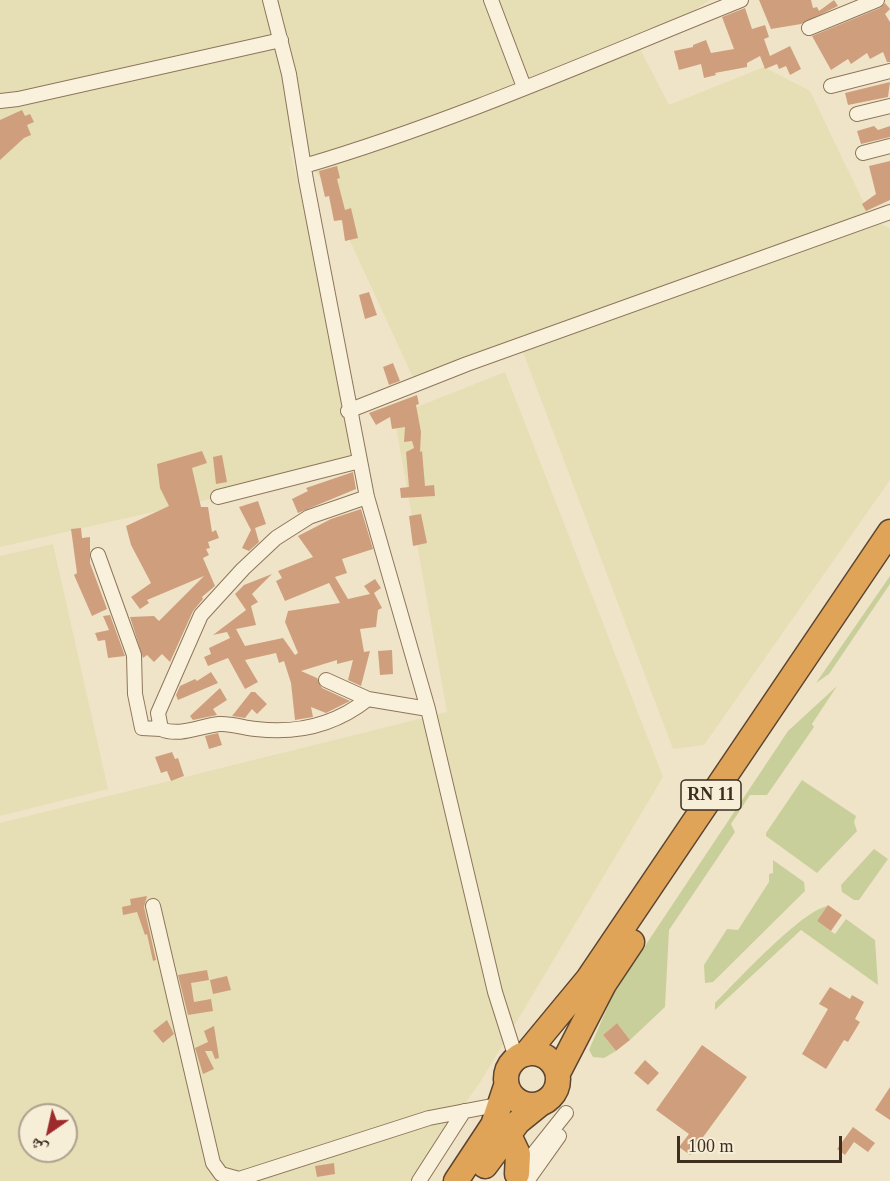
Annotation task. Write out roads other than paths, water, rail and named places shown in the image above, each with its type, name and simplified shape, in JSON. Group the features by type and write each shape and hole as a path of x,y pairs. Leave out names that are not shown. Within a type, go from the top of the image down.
{"highway":[{"name":"RN 11","path":"521,1056 588,979 890,532"},
{"name":"RN 11","path":"558,1073 604,984 890,556"},
{"path":"456,1181 487,1134 504,1095 509,1065 521,1056 546,1056 558,1073 557,1090 552,1097 528,1112 508,1134 476,1181"},
{"path":"504,1095 518,1102 539,1105"},
{"path":"508,1134 518,1154 519,1179"}],"street":[{"path":"270,0 289,74 349,411 367,497 428,709 495,992 521,1056"},
{"path":"491,0 498,12 524,87"},
{"path":"304,166 349,152 524,87 741,0"},
{"path":"809,28 877,0"},
{"path":"0,101 18,99 281,40"},
{"path":"831,86 890,71"},
{"path":"857,114 890,106"},
{"path":"863,153 890,146"},
{"path":"349,411 467,364 890,212"},
{"path":"218,497 360,461"},
{"path":"161,729 158,713 201,615 276,538 309,517 367,497"},
{"path":"98,555 134,655 135,694 142,728 161,729 171,734 221,724 290,730 328,724 351,712 368,699"},
{"path":"326,680 368,699 428,709"},
{"path":"153,906 213,1163 221,1174 239,1179 429,1118 464,1111 504,1095"},
{"path":"419,1181 464,1111"},
{"path":"519,1179 569,1116"}]}
